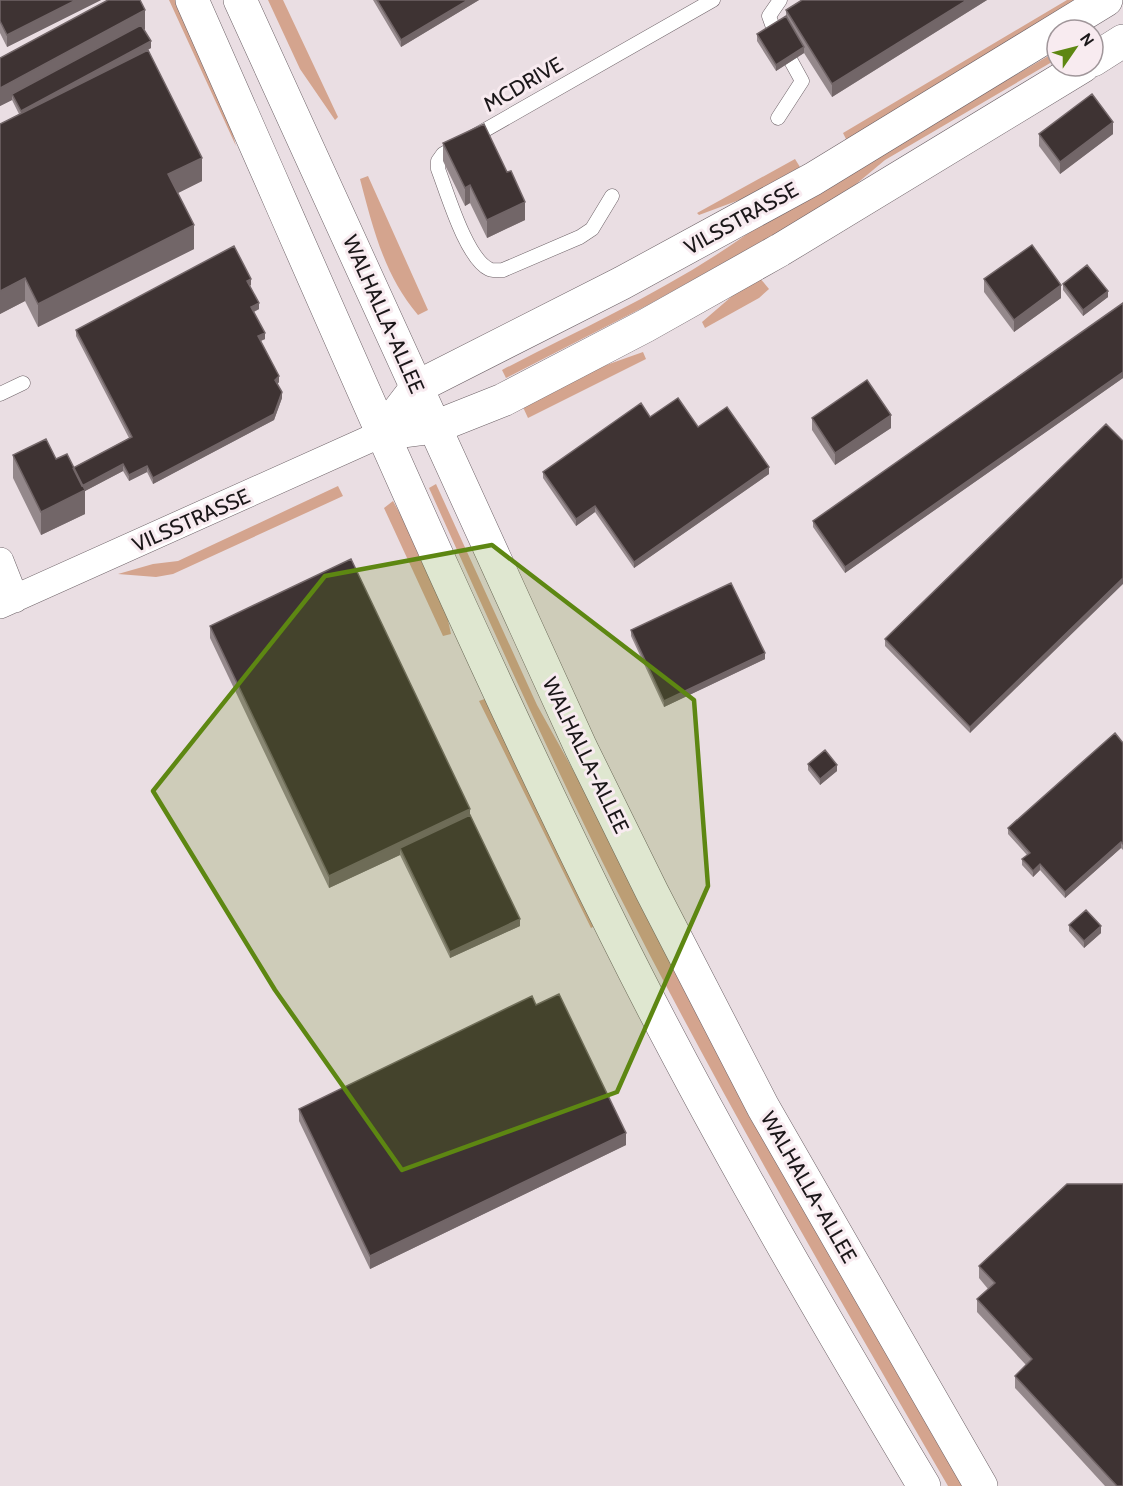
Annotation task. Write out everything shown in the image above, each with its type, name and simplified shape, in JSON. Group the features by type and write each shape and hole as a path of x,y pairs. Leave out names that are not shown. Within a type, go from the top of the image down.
{"main road":[{"path":"192,0 381,434 616,935 717,1127 924,1486"},
{"name":"WALHALLA-ALLEE","path":"240,0 581,748 673,933 763,1107 981,1486"},
{"name":"VILSSTRASSE","path":"381,434 417,387 622,283 813,179 1106,0"},
{"path":"1105,52 1123,41"},
{"name":"VILSSTRASSE","path":"381,434 435,427 503,399 645,326 780,250 1063,78"}],"street":[{"name":"VILSSTRASSE","path":"8,602 381,434"},
{"path":"0,561 8,602"}],"lane":[{"name":"MCDRIVE","path":"612,196 591,229 580,237 503,270 490,270 481,263 468,242 438,169 438,160 443,154 713,0"},
{"path":"778,118 802,81 774,30 769,16 780,0"},
{"path":"0,394 23,383"}],"highlighted area":[{"path":"492,545 694,700 708,886 617,1092 402,1170 275,990 153,791 325,576"}],"shaded area":[{"path":"169,0 181,0 221,90 236,146"},
{"path":"268,0 283,0 338,117 335,120 300,69"},
{"path":"1067,0 1087,0 1056,18 1045,18 1045,25 847,141 843,133"},
{"path":"1045,58 1045,66 885,160 855,185 791,225 646,306 506,378 502,370 675,280 740,239 771,216"},
{"path":"795,159 800,167 742,199 699,215 697,213"},
{"path":"368,176 428,310 418,315 396,284 381,250 360,179"},
{"path":"759,277 769,289 759,298 705,328 702,322 752,279"},
{"path":"643,352 646,359 528,418 522,405 581,374"},
{"path":"436,484 537,705 970,1486 948,1486 820,1265 657,968 593,843 498,640 429,488"},
{"path":"338,486 343,496 173,574 156,577 118,574 153,564 178,561"},
{"path":"393,501 441,588 451,634 443,636 384,508"},
{"path":"490,697 600,923 591,928 479,701"}],"building":[{"path":"0,0 76,0 7,35 0,21"},
{"path":"108,0 140,0 145,10 0,88 0,58"},
{"path":"377,0 468,0 401,40"},
{"path":"802,0 967,0 832,84 786,10"},
{"path":"786,16 804,47 776,65 757,34"},
{"path":"141,25 151,41 21,111 12,94"},
{"path":"148,50 202,158 168,174 194,225 38,304 25,278 0,291 0,124"},
{"path":"1092,94 1113,122 1060,162 1039,134"},
{"path":"484,124 507,172 511,171 525,202 487,220 470,185 465,188 443,143"},
{"path":"1032,245 1061,285 1014,320 984,279"},
{"path":"234,246 251,279 247,281 259,303 251,307 265,333 258,336 279,376 275,380 282,392 274,414 153,478 147,466 129,475 123,464 82,486 73,468 132,437 76,330"},
{"path":"1087,265 1108,291 1083,310 1063,284"},
{"path":"1123,303 1123,372 845,567 813,521"},
{"path":"867,380 891,415 835,453 812,418"},
{"path":"678,398 698,427 727,407 769,467 634,562 595,506 576,519 543,472 641,403 650,417"},
{"path":"1106,424 1123,441 1123,578 970,727 885,639"},
{"path":"46,439 56,459 67,454 85,490 41,512 13,455"},
{"path":"351,559 470,809 329,876 210,626"},
{"path":"731,583 765,653 664,701 631,630"},
{"path":"1115,733 1123,743 1123,844 1121,842 1065,892 1040,864 1033,871 1022,859 1030,853 1008,828"},
{"path":"825,750 837,765 820,779 808,764"},
{"path":"470,815 520,919 450,952 400,848"},
{"path":"1086,910 1101,926 1084,941 1069,925"},
{"path":"559,994 626,1133 370,1256 299,1109 532,996 536,1005"},
{"path":"1067,1184 1123,1184 1123,1486 1117,1486 1015,1376 1032,1359 977,1299 995,1283 979,1266"}]}
